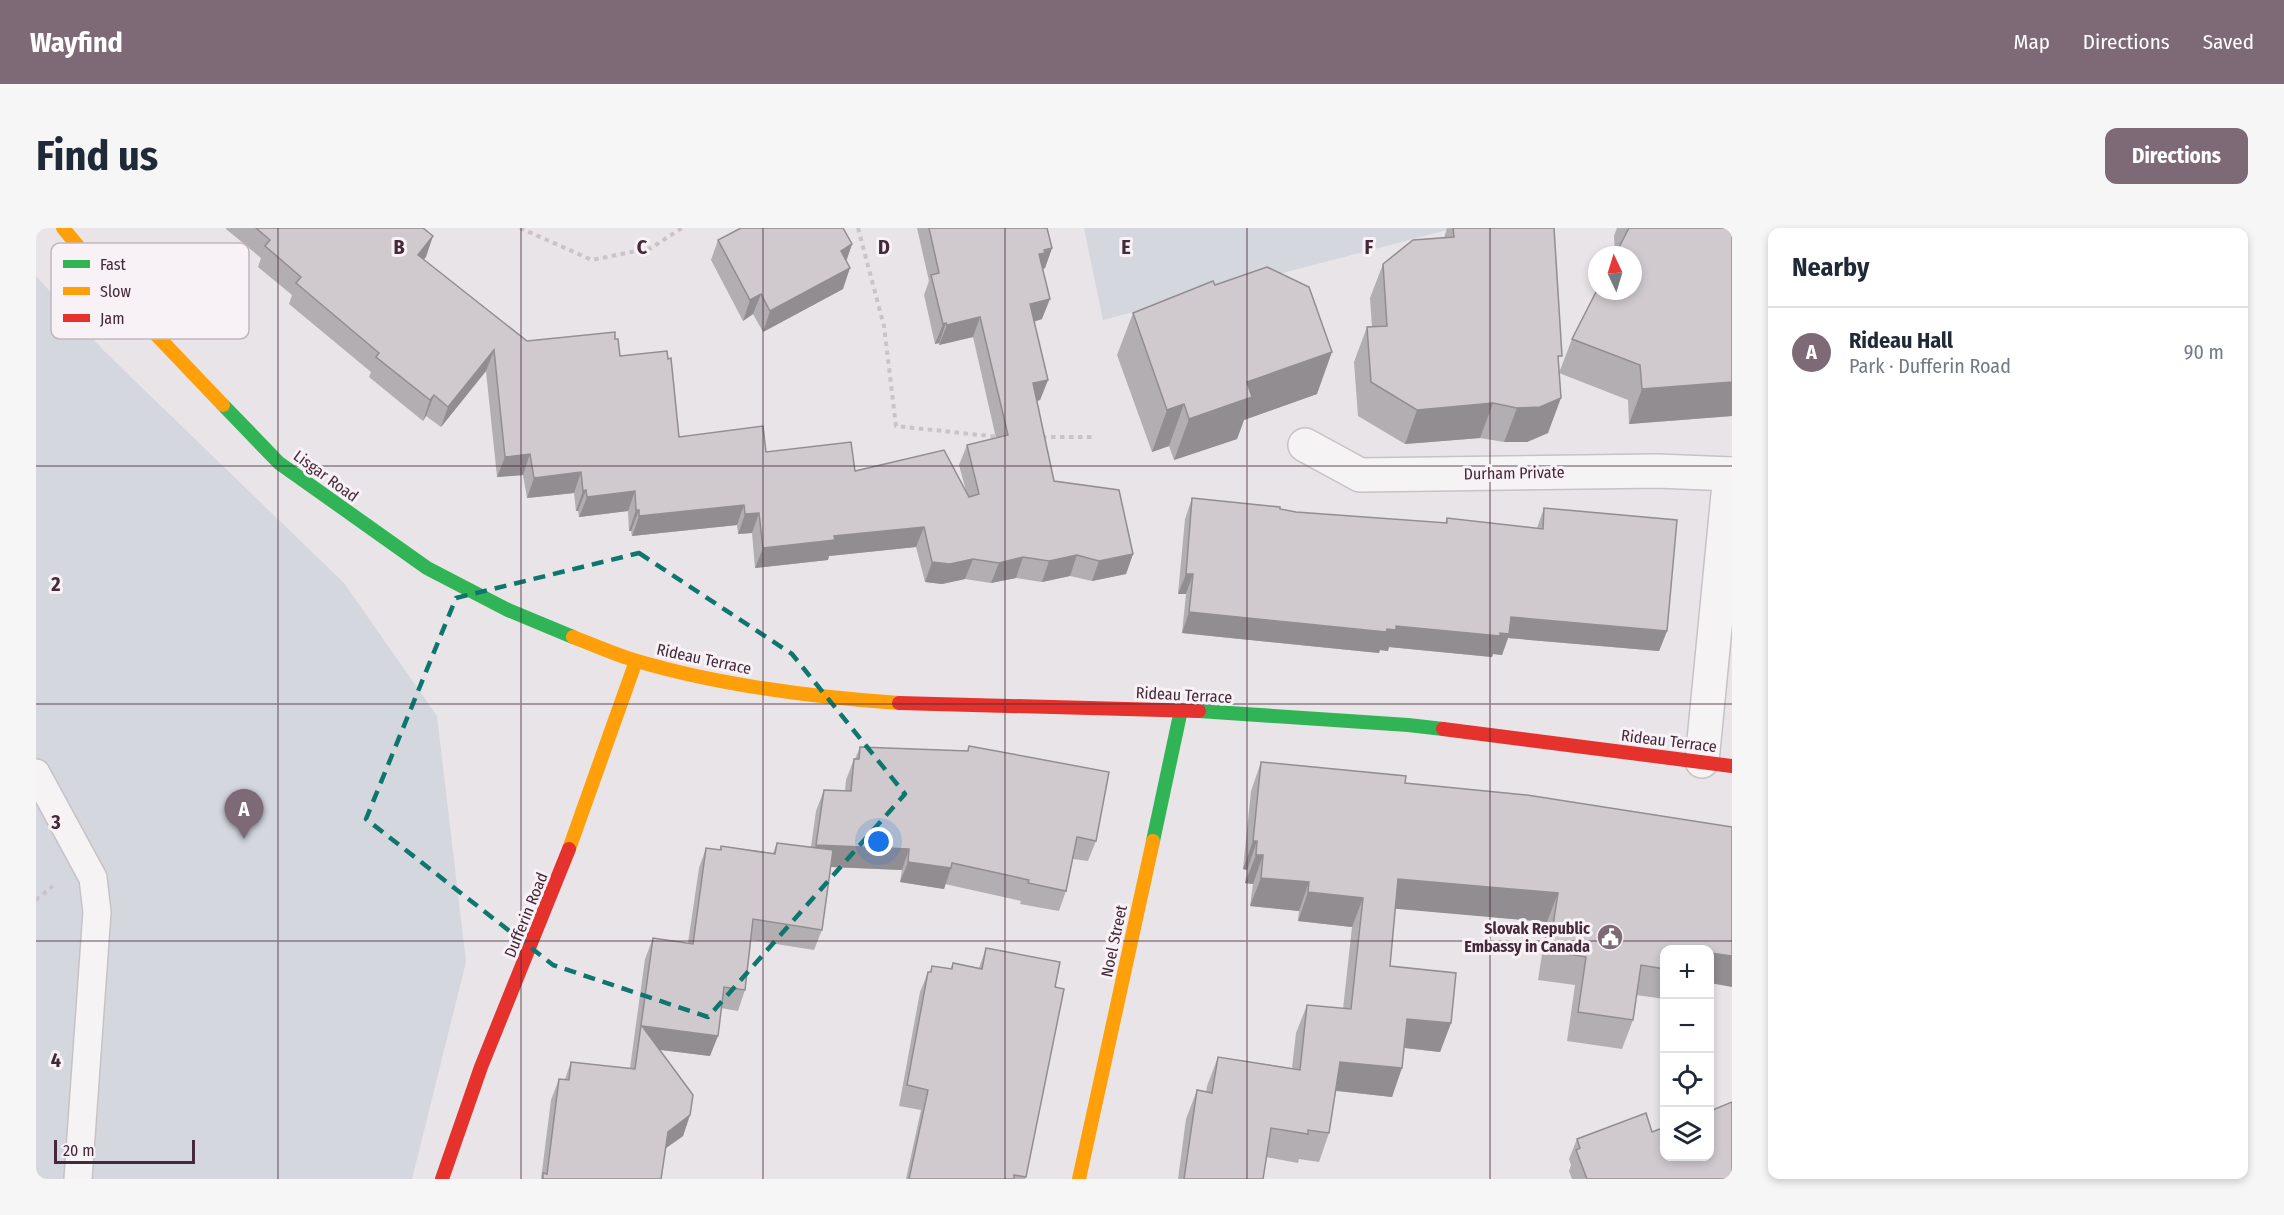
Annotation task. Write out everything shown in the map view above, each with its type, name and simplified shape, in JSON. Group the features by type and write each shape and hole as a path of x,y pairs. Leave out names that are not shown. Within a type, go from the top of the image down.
{"street":[{"name":"Lisgar Road","path":"63,228 75,243"},
{"name":"Lisgar Road","path":"160,339 279,463 427,568 508,610 636,661"},
{"name":"Durham Private","path":"1305,445 1360,475 1657,471 1731,474 1717,763"},
{"name":"Rideau Terrace","path":"636,661 712,680 849,700 924,705 1181,710 1408,725 1717,763"},
{"name":"Dufferin Road","path":"442,1179 481,1067 561,872 636,661"},
{"name":"Noel Street","path":"1079,1179 1181,710"}],"lane":[{"path":"36,773 93,878 95,890 97,912 78,1179"}],"path":[{"path":"520,228 592,260 651,248 682,228"},
{"path":"858,228 884,326 896,426 1007,438"},
{"path":"1040,437 1094,437"}],"highlighted area":[{"path":"639,553 792,654 905,794 708,1017 553,965 366,819 456,598"}],"shaded area":[{"path":"1084,228 1455,228 1103,320"},
{"path":"36,276 51,293 51,339 93,339 344,583 437,716 466,962 412,1179 36,1179"}],"building":[{"path":"256,228 423,228 433,236 418,255 527,341 615,332 620,356 667,351 668,359 671,358 679,437 763,426 766,452 851,442 855,471 944,450 969,497 979,494 967,445 1008,435 980,317 943,324 931,275 939,273 929,228 1047,228 1052,248 1039,254 1050,299 1030,304 1048,380 1033,383 1054,481 1119,490 1133,554 1099,561 1077,555 1049,561 1023,557 999,563 973,559 950,564 932,562 924,527 834,536 835,540 763,548 759,513 745,514 744,505 639,516 639,510 636,510 635,491 587,497 586,490 583,491 581,472 534,478 530,454 505,457 494,350 448,407 434,395 430,400 376,357 379,353 296,283 301,277 265,246 270,240"},
{"path":"741,228 843,228 852,244 841,251 850,268 770,311 761,294 750,300 718,240"},
{"path":"1453,228 1554,228 1562,356 1558,356 1561,398 1540,407 1517,408 1493,403 1417,410 1371,382 1367,327 1387,326 1383,264 1413,240 1454,237"},
{"path":"1629,228 1732,228 1732,382 1642,389 1640,365 1572,339 1592,300 1642,300 1642,246 1620,246"},
{"path":"1267,267 1309,287 1332,352 1247,382 1252,397 1189,419 1184,404 1167,410 1133,313 1213,281 1215,285"},
{"path":"1192,498 1280,507 1280,509 1296,512 1447,523 1447,518 1543,529 1544,508 1677,520 1667,631 1511,617 1509,634 1500,633 1500,636 1396,626 1396,630 1387,629 1386,632 1189,612 1193,574 1186,574"},
{"path":"969,746 1109,772 1096,841 1077,837 1066,891 1028,883 1029,880 952,863 951,868 908,862 909,849 816,845 824,790 851,791 854,759 859,759 860,747 968,751"},
{"path":"1261,762 1406,776 1405,783 1527,795 1732,827 1732,956 1714,954 1714,945 1660,945 1660,968 1641,965 1633,1020 1578,1012 1586,957 1549,951 1558,893 1398,879 1390,966 1456,973 1451,1023 1407,1019 1402,1068 1340,1062 1329,1133 1308,1130 1308,1134 1271,1128 1263,1179 1184,1179 1197,1090 1212,1093 1218,1057 1300,1070 1307,1005 1351,1009 1363,898 1308,892 1309,882 1261,878 1263,855 1256,855 1257,841 1253,841"},
{"path":"777,843 833,850 822,930 753,919 745,990 724,987 718,1036 642,1026 693,1095 690,1115 668,1132 661,1179 543,1179 543,1173 547,1174 559,1079 569,1080 571,1062 635,1069 653,938 693,944 706,848 721,850 721,846 775,854"},
{"path":"986,948 1060,962 1055,987 1064,989 1026,1177 1014,1175 1014,1179 909,1179 928,1090 907,1085 928,972 931,972 932,966 952,969 953,963 982,969"},
{"path":"1732,1102 1732,1179 1587,1179 1576,1150 1580,1148 1577,1139 1646,1113 1652,1132 1660,1129 1660,1161 1714,1161 1714,1109"}],"traffic: fast":[{"path":"223,405 279,463 427,568 508,610 573,637"},
{"path":"1153,841 1181,710"},
{"path":"1199,711 1443,729"}],"traffic: slow":[{"path":"63,228 75,243"},
{"path":"160,339 223,405"},
{"path":"573,637 629,659 734,684 800,694 899,703"},
{"path":"569,849 636,661"},
{"path":"1079,1179 1153,841"}],"traffic: jam":[{"path":"899,703 1199,711"},
{"path":"1443,729 1732,766"},
{"path":"442,1179 481,1067 569,849"}],"place":[{"name":"Rideau Hall","path":"244,839"},
{"name":"Slovak Republic Embassy in Canada","path":"1610,937"}]}
